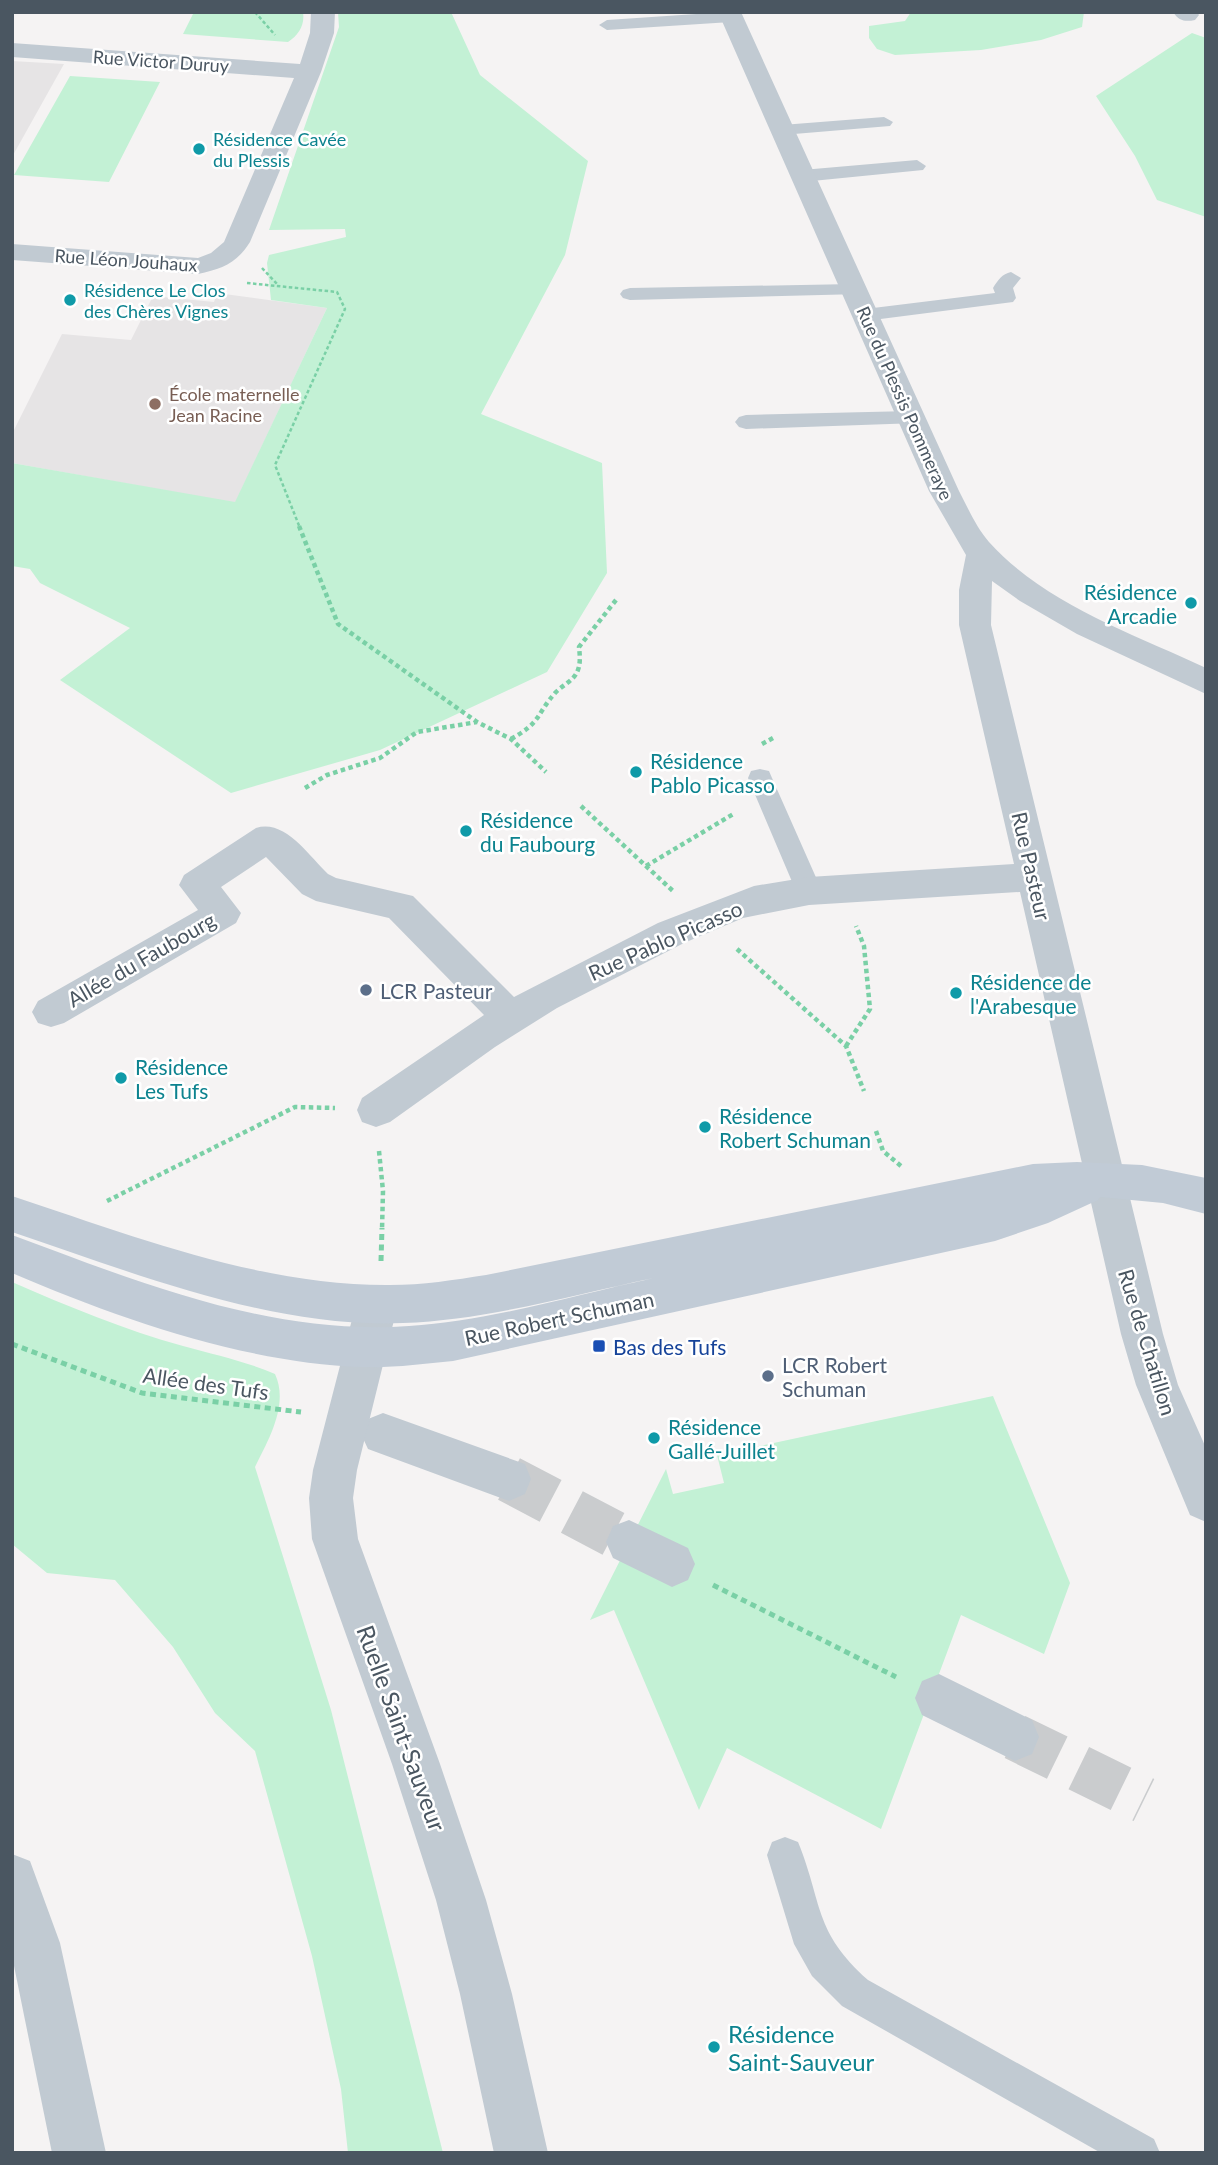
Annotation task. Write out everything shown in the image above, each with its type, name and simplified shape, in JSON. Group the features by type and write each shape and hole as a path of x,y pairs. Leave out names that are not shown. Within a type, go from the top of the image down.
{"main road":[{"path":"1104,1178 1172,1187 1206,1196"},
{"name":"Rue Robert Schuman","path":"12,1214 240,1284 314,1298 422,1346 937,1236 1034,1210 1104,1178"},
{"name":"Rue Robert Schuman","path":"12,1253 145,1304 227,1329 299,1343 372,1326"}],"street":[{"name":"Rue Léon Jouhaux","path":"12,252 198,266 220,260 237,242 309,72 322,33 323,12"},
{"name":"Rue du Plessis Pommeraye","path":"730,15 957,517 982,553 1017,583 1056,609 1206,682"},
{"name":"Rue Victor Duruy","path":"12,50 309,72"},
{"name":"Rue Pasteur","path":"982,553 975,590 975,625 1104,1178"},
{"name":"Allée du Faubourg","path":"51,1012 223,913 197,885 268,838 316,884 329,891 400,906 510,1017"},
{"name":"Rue Pablo Picasso","path":"376,1110 510,1017 568,984 702,919 754,900 825,890 1034,877"},
{"name":"Rue de Chatillon","path":"1104,1178 1157,1385 1206,1500"},
{"name":"Ruelle Saint-Sauveur","path":"372,1326 335,1470 331,1498 335,1539 458,1892 481,1971 521,2153"},
{"path":"383,1434 509,1479"},
{"path":"629,1542 672,1564"},
{"path":"939,1699 1015,1737"},
{"path":"12,1879 35,1943 79,2153"}],"lane":[{"path":"607,25 730,15"},
{"path":"782,130 884,121"},
{"path":"802,176 917,166"},
{"path":"865,316 1006,298 1003,288 1011,278"},
{"path":"630,294 854,290"},
{"path":"747,422 911,418"},
{"path":"760,778 825,890"},
{"path":"785,1855 809,1938 833,1976 855,1993 1140,2153"}],"path":[{"path":"345,309 275,465 338,624 477,722 511,739 546,772"},
{"path":"511,739 540,718 555,693 576,675 580,664 579,648 616,600"},
{"path":"305,788 327,775 380,758 417,732 477,722"},
{"path":"753,750 773,737"},
{"path":"581,806 702,919 846,1046 864,1091"},
{"path":"646,866 736,813 740,806"},
{"path":"825,890 864,946 870,1009 846,1046"},
{"path":"54,1228 295,1107 376,1110 383,1191 383,1243"},
{"name":"Allée des Tufs","path":"12,1344 142,1393 309,1414"},
{"path":"672,1564 939,1699"}],"shaded area":[{"path":"12,61 64,64 12,157"},
{"name":"École maternelle Jean Racine","path":"217,293 327,308 235,503 12,463 12,434 62,334 131,340 153,296 214,302"}],"green space":[{"path":"194,12 303,12 303,21 295,36 288,42 183,34"},
{"path":"338,12 451,12 480,75 588,161 565,255 481,414 602,463 607,573 547,672 380,750 231,793 60,680 130,628 40,583 30,569 12,566 12,463 235,502 327,308 271,300 267,263 269,255 346,237 345,229 269,230 339,27"},
{"path":"911,12 1084,12 1082,27 1041,40 981,50 895,55 877,49 869,38 869,26 905,21"},
{"path":"1192,33 1206,38 1206,217 1157,200 1135,156 1096,96"},
{"path":"70,76 160,82 109,182 14,175"},
{"path":"12,1282 140,1333 275,1374 279,1385 279,1409 255,1467 331,1710 443,2153 348,2153 341,2089 312,1956 255,1751 215,1713 173,1647 115,1580 47,1573 12,1544"},
{"path":"993,1396 1070,1583 1044,1654 961,1615 881,1829 727,1748 699,1810 614,1610 590,1620 666,1469 673,1494 724,1483 717,1455"}],"tunnel":[{"path":"509,1479 629,1542"},
{"path":"1015,1737 1144,1800"}],"place":[{"name":"Résidence Cavée du Plessis","path":"199,149"},
{"name":"Résidence Le Clos des Chères Vignes","path":"70,300"},
{"name":"École maternelle Jean Racine","path":"155,404"},
{"name":"Résidence Arcadie","path":"1191,603"},
{"name":"Résidence Pablo Picasso","path":"636,772"},
{"name":"Résidence du Faubourg","path":"466,831"},
{"name":"LCR Pasteur","path":"366,990"},
{"name":"Résidence de l'Arabesque","path":"956,993"},
{"name":"Résidence Les Tufs","path":"121,1078"},
{"name":"Résidence Robert Schuman","path":"705,1127"},
{"name":"Bas des Tufs","path":"599,1346"},
{"name":"LCR Robert Schuman","path":"768,1376"},
{"name":"Résidence Gallé-Juillet","path":"654,1438"},
{"name":"Résidence Saint-Sauveur","path":"714,2047"}]}
